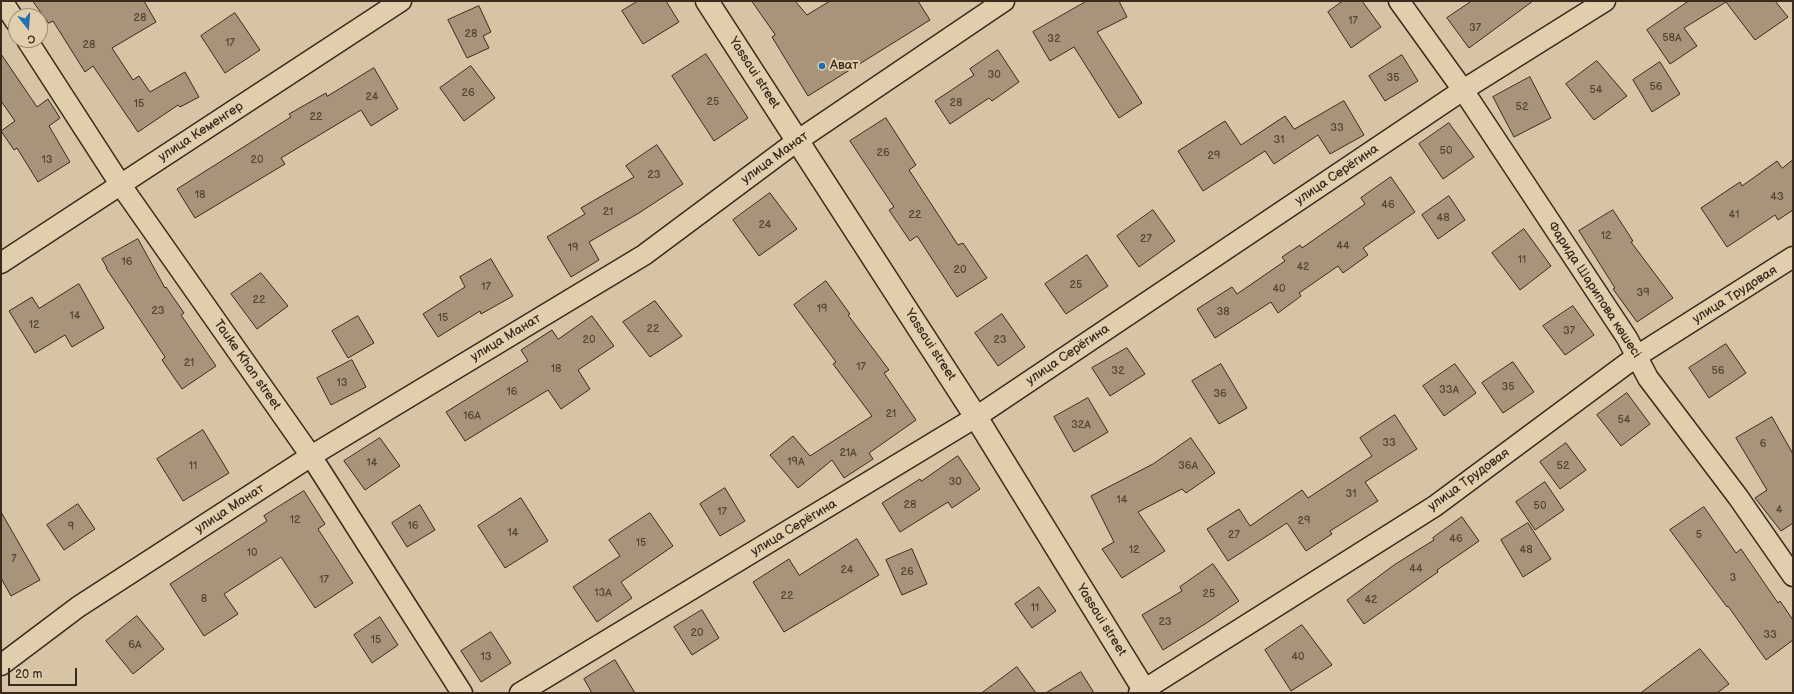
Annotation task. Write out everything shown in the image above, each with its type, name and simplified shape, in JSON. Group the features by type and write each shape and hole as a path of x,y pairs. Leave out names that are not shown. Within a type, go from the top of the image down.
{"main road":[{"name":"Yassaui street","path":"707,1 976,417 1143,692"}],"street":[{"path":"2,1 8,10"},
{"name":"улица Кеменгер","path":"1,263 401,1"},
{"name":"улица Манат","path":"1,665 78,607 311,456 644,255 797,140 1004,1"},
{"name":"Фарида Шарипова көшесі","path":"1399,1 1463,90 1627,338 1648,378 1738,497 1793,576"},
{"name":"улица Серёгина","path":"520,693 976,417 1463,90 1605,1"},
{"name":"Tauke Khan street","path":"32,48 120,184 311,456 462,693"},
{"name":"улица Трудовая","path":"1143,692 1435,506 1637,356 1793,258"}],"building":[{"path":"33,1 144,1 156,22 112,48 133,80 139,76 150,92 185,72 199,97 180,107 178,105 138,132 93,66 85,72 53,21 49,23 48,22 48,8 38,8"},
{"path":"638,1 666,1 679,22 643,44 622,11"},
{"name":"Ават","path":"752,1 795,1 807,15 830,1 918,1 930,20 808,96 772,37 775,35"},
{"path":"1087,1 1119,1 1127,17 1097,32 1142,103 1119,118 1074,47 1050,61 1033,32"},
{"path":"1343,1 1362,1 1381,27 1351,48 1328,12"},
{"path":"1472,1 1533,1 1469,48 1447,18"},
{"path":"1689,1 1775,1 1788,17 1755,40 1726,2 1684,28 1697,46 1670,64 1647,30"},
{"path":"479,6 491,32 483,36 489,48 467,58 448,20"},
{"path":"235,13 260,50 225,73 201,36"},
{"path":"998,50 1019,82 992,101 989,98 950,124 935,101 974,75 970,69"},
{"path":"1,54 37,107 48,99 60,118 49,126 70,162 38,182 17,148 14,150 1,131 15,121 1,101"},
{"path":"706,54 748,118 714,141 672,76"},
{"path":"1402,55 1418,81 1385,101 1369,76"},
{"path":"1597,61 1627,96 1594,120 1566,84"},
{"path":"1660,62 1680,94 1652,112 1633,80"},
{"path":"471,66 495,98 464,121 440,88"},
{"path":"374,68 398,109 371,126 361,110 281,158 285,164 195,218 177,189 291,117 289,114 326,93 327,96"},
{"path":"1530,77 1551,118 1514,137 1493,97"},
{"path":"1344,101 1364,135 1330,154 1318,135 1274,164 1265,151 1203,191 1178,151 1225,121 1241,145 1285,116 1294,129"},
{"path":"886,118 916,165 909,170 958,245 963,243 987,278 957,297 917,236 910,241 889,210 894,207 850,141"},
{"path":"1449,123 1474,157 1443,179 1419,144"},
{"path":"657,145 683,184 639,213 589,242 599,260 571,277 547,237 585,214 581,208 634,177 626,166"},
{"path":"1793,160 1793,210 1778,220 1775,215 1727,247 1701,208 1740,182 1742,186 1777,161 1782,168"},
{"path":"1391,177 1415,212 1363,248 1368,255 1343,273 1338,266 1299,293 1301,296 1278,313 1271,302 1215,338 1197,309 1232,287 1237,294 1285,261 1282,257 1300,245 1302,248 1365,204 1361,198"},
{"path":"770,193 797,229 759,256 733,220"},
{"path":"1449,196 1465,220 1438,239 1422,215"},
{"path":"1153,210 1175,241 1139,267 1117,236"},
{"path":"1613,210 1633,241 1631,242 1673,298 1637,322 1613,289 1615,288 1579,231"},
{"path":"1524,229 1551,266 1520,290 1492,253"},
{"path":"138,239 165,288 166,287 184,313 181,315 216,366 182,389 162,360 165,357 106,268 102,259"},
{"path":"1087,255 1108,286 1066,314 1045,284"},
{"path":"491,259 513,296 481,314 480,311 438,337 423,314 465,287 460,277"},
{"path":"261,273 288,306 257,329 231,294"},
{"path":"826,281 850,314 848,315 889,370 884,373 916,420 869,453 873,459 844,478 832,460 798,488 770,455 793,436 810,456 872,416 833,364 836,362 794,305"},
{"path":"79,284 104,328 72,347 65,335 35,353 9,311 32,297 39,308"},
{"path":"655,301 682,336 650,357 623,322"},
{"path":"1573,306 1594,335 1565,355 1543,326"},
{"path":"1002,314 1025,347 998,366 975,333"},
{"path":"358,316 374,343 348,358 332,331"},
{"path":"592,316 614,346 578,370 590,389 561,409 548,390 465,441 446,412 528,361 521,350 552,330 558,339"},
{"path":"1726,344 1746,373 1709,398 1689,368"},
{"path":"1127,348 1145,374 1110,396 1092,368"},
{"path":"352,360 366,387 331,405 317,378"},
{"path":"1513,362 1534,392 1503,413 1482,383"},
{"path":"1221,364 1247,408 1219,424 1192,381"},
{"path":"1455,364 1476,393 1444,416 1423,386"},
{"path":"1627,393 1650,424 1621,446 1597,415"},
{"path":"1088,398 1108,432 1074,452 1054,417"},
{"path":"1395,415 1417,449 1365,482 1378,501 1330,531 1332,534 1306,551 1287,523 1228,561 1207,529 1239,509 1250,526 1302,490 1308,498 1372,456 1360,438"},
{"path":"1772,417 1793,454 1793,523 1781,531 1755,498 1767,490 1736,438"},
{"path":"203,430 229,473 183,501 157,459"},
{"path":"380,438 400,466 365,490 344,461"},
{"path":"1191,438 1215,473 1186,493 1182,489 1138,512 1165,551 1122,578 1102,549 1114,542 1091,496 1153,464"},
{"path":"1566,443 1586,470 1560,489 1540,462"},
{"path":"958,456 980,489 952,508 948,502 900,532 882,503 920,479 921,481"},
{"path":"1545,482 1564,510 1535,530 1516,502"},
{"path":"725,488 745,521 720,536 700,504"},
{"path":"304,491 325,524 318,529 353,583 315,608 281,557 224,594 238,614 204,636 170,584 267,521 264,516"},
{"path":"521,498 548,541 505,568 478,526"},
{"path":"78,504 95,529 64,550 47,525"},
{"path":"420,505 435,530 407,547 392,523"},
{"path":"1704,507 1736,553 1741,549 1778,603 1780,601 1793,620 1793,640 1766,660 1728,606 1727,607 1670,530"},
{"path":"1,512 40,580 11,596 1,578"},
{"path":"650,513 673,546 621,582 632,598 597,622 573,587 620,556 609,540"},
{"path":"1462,517 1479,541 1364,624 1347,600 1394,565 1434,540 1433,538"},
{"path":"1528,523 1551,559 1523,577 1501,540"},
{"path":"857,539 879,575 784,632 753,582 789,559 799,575"},
{"path":"912,549 927,584 902,595 886,560"},
{"path":"1213,564 1239,601 1163,650 1142,615 1182,591 1180,587"},
{"path":"1039,587 1056,611 1032,628 1015,604"},
{"path":"702,610 719,638 692,655 674,627"},
{"path":"137,616 164,649 133,674 106,641"},
{"path":"380,617 398,645 372,663 354,635"},
{"path":"1302,625 1332,665 1291,691 1265,650"},
{"path":"491,632 511,663 481,682 461,651"},
{"path":"1700,649 1729,684 1717,693 1641,693"},
{"path":"615,660 635,693 592,693 584,679"},
{"path":"1017,667 1036,693 982,693"},
{"path":"1081,672 1094,693 1046,693"}],"place":[{"name":"Ават","path":"822,66"}]}
